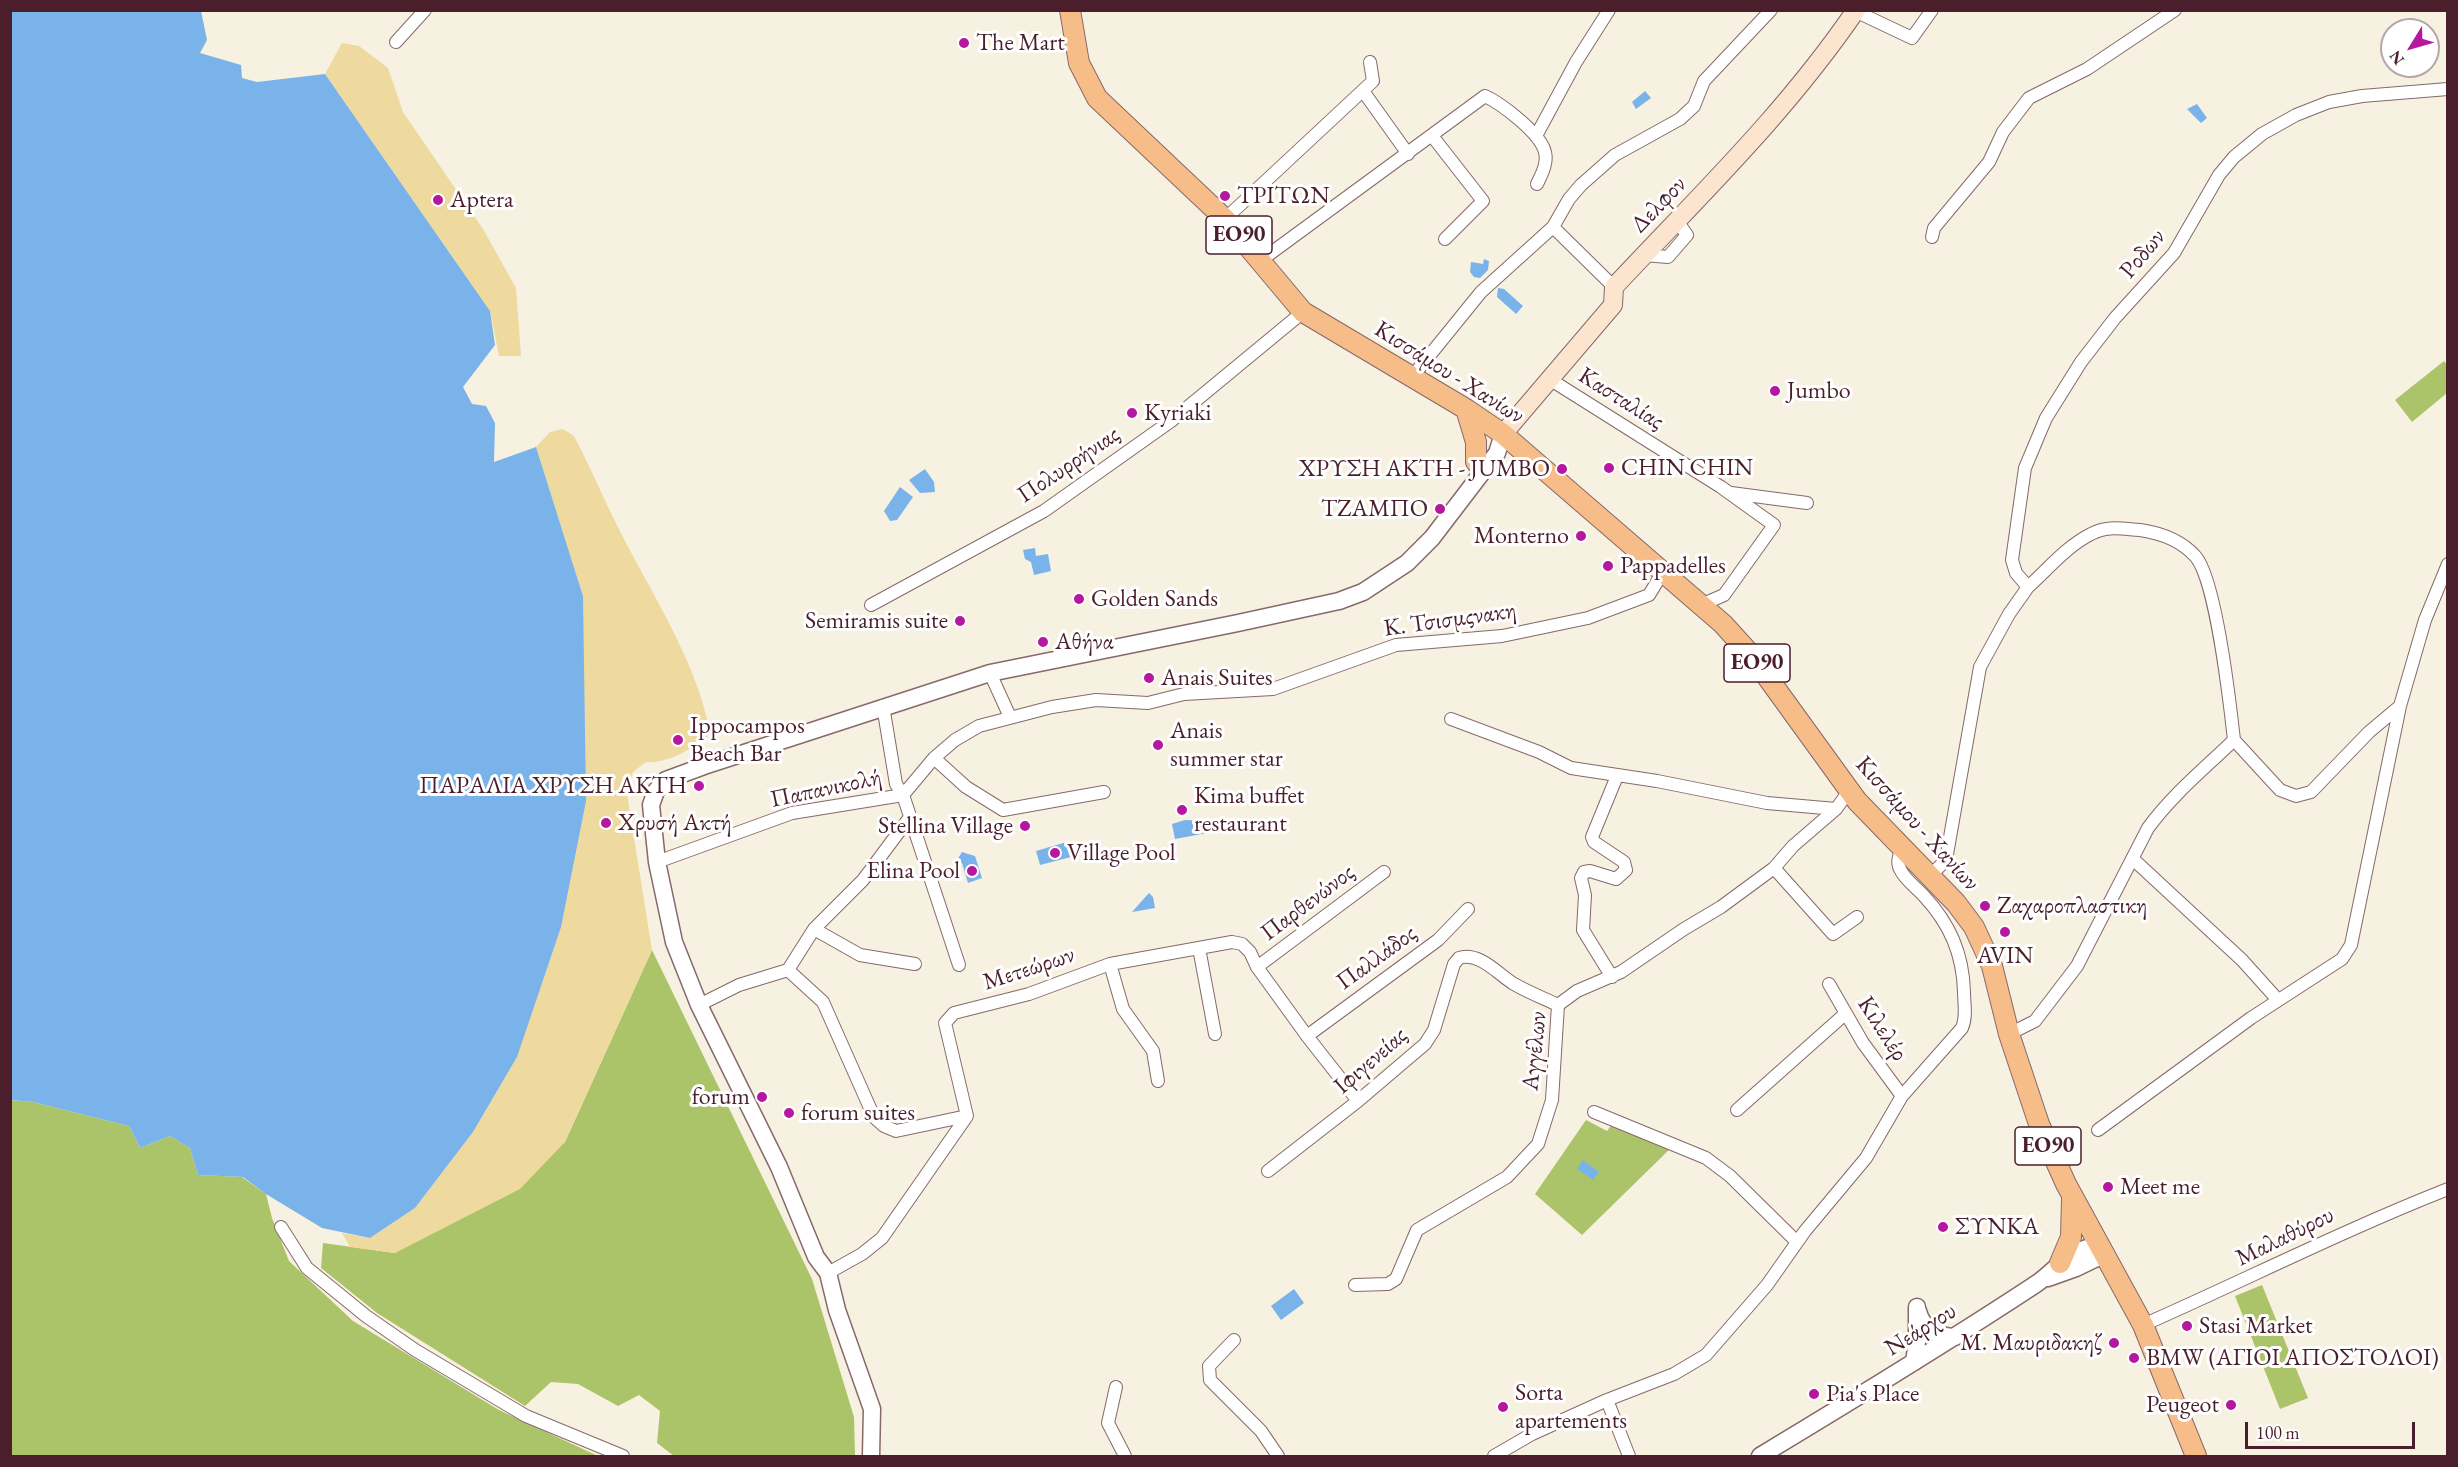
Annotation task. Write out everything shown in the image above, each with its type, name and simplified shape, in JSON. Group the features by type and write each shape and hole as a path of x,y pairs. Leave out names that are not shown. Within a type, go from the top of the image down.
{"main road":[{"name":"Κισσάμου - Χανίων","path":"1070,10 1078,63 1097,98 1225,219 1303,312 1466,408 1503,434 1723,624 1758,663 1849,791 1956,903 1974,927 1992,966 2009,1034 2039,1125 2072,1196 2143,1325 2196,1456"},
{"name":"Δελφον","path":"1503,434 1613,305 1609,283 1644,255 1771,123 1807,80 1856,11"},
{"path":"1466,408 1476,442 1476,462"},
{"path":"2063,1268 2071,1237 2072,1196"}],"street":[{"path":"396,42 425,10"},
{"path":"1536,136 1576,62 1610,10"},
{"path":"1412,377 1481,292 1553,226 1569,199 1598,168 1615,155 1680,119 1694,106 1704,81 1771,10"},
{"path":"1856,11 1912,38 1932,10"},
{"path":"1932,237 1934,228 1989,162 2002,132 2029,98 2087,69 2175,10"},
{"path":"1225,219 1363,91 1372,81 1370,62"},
{"name":"Ροδων","path":"2027,585 2016,573 2012,560 2025,468 2046,418 2081,362 2115,318 2174,253 2219,176 2234,157 2262,134 2296,115 2330,102 2362,96 2448,89"},
{"path":"1363,91 1408,154"},
{"path":"1260,261 1433,137 1485,96 1496,102 1536,136 1545,150 1545,169 1537,184"},
{"path":"1433,137 1484,201 1445,239"},
{"path":"1553,226 1609,283"},
{"name":"Πολυρρήνιας","path":"871,605 1044,511 1171,421 1303,312"},
{"name":"Κασταλίας","path":"1551,380 1730,493 1774,525 1724,595"},
{"path":"1463,494 1486,442 1503,434"},
{"path":"871,1456 872,1409 837,1310 828,1273 816,1257 779,1167 699,1005 674,942 657,862 651,805 656,791 666,780 766,744 990,673 1238,623 1351,597 1372,587 1407,563 1438,530 1463,494 1497,453 1503,434"},
{"name":"Κασταλίας","path":"1730,493 1807,503"},
{"path":"1930,876 1946,860 1980,667 2027,585 2080,540 2108,527 2145,531 2180,542 2201,565 2221,645 2234,740 2280,790 2296,796 2311,792 2369,732 2400,706"},
{"path":"2098,1130 2278,1000 2342,959 2351,945 2400,706 2425,620 2448,564"},
{"name":"Κ. Τσισμςνακη","path":"903,795 934,758 955,740 980,726 1010,717 1096,700 1148,703 1184,694 1273,689 1396,645 1502,636 1588,618 1649,595 1663,572"},
{"path":"1701,605 1724,595 1723,624"},
{"path":"990,673 1010,717"},
{"path":"883,706 896,784 903,795 959,965"},
{"path":"1451,719 1539,752 1571,768 1657,780 1767,803 1836,809"},
{"path":"2009,1034 2035,1021 2077,966 2134,860 2148,828 2161,810 2192,777 2234,740"},
{"path":"934,758 966,788 1003,810 1104,792"},
{"path":"1612,977 1583,930 1584,895 1581,878 1584,872 1590,871 1616,879 1626,870 1624,862 1594,842 1592,837 1617,776"},
{"name":"Αγγέλων","path":"1355,1285 1388,1284 1396,1280 1417,1230 1507,1177 1538,1144 1552,1100 1557,1005 1576,991 1612,977 1721,907 1774,868 1793,846 1836,809 1849,791"},
{"name":"Παπανικολή","path":"657,862 792,813 903,795"},
{"path":"699,1005 739,985 788,970 814,929 863,880 910,817"},
{"path":"1494,1456 1532,1434 1607,1400 1674,1374 1706,1355 1767,1285 1797,1242 1866,1158 1902,1096 1965,1022 1962,964 1957,946 1947,925 1933,905 1900,871 1898,863 1902,847"},
{"path":"2134,860 2242,960 2278,1000"},
{"path":"1774,868 1833,934 1857,917"},
{"name":"Παρθενώνος","path":"1257,967 1384,872"},
{"name":"Παλλάδος","path":"1307,1036 1418,951 1438,940 1468,909"},
{"path":"814,929 860,955 915,964"},
{"name":"Μετεώρων","path":"967,1116 945,1023 954,1013 1029,994 1110,964 1232,942 1242,945 1250,952 1257,967 1307,1036 1358,1101"},
{"path":"1199,948 1215,1034"},
{"name":"Ιφιγενείας","path":"1268,1171 1358,1101 1425,1044 1434,1030 1454,964 1463,956 1492,966 1511,982 1557,1005"},
{"path":"1110,964 1123,1009 1153,1050 1158,1081"},
{"path":"788,970 823,1002 852,1072 874,1117 884,1126 896,1131 967,1116"},
{"name":"Κιλελέρ","path":"1829,984 1845,1014 1902,1096"},
{"path":"1737,1110 1845,1014"},
{"path":"1594,1112 1706,1158 1739,1184 1797,1242"},
{"path":"828,1273 856,1258 882,1238 967,1116"},
{"name":"Μαλαθύρου","path":"2143,1325 2252,1277 2325,1239 2448,1189"},
{"path":"281,1227 307,1268 366,1316 409,1345 526,1416 623,1456"},
{"name":"Νεάρχου","path":"1760,1456 2063,1268 2080,1249 2103,1250"},
{"path":"1914,1362 1917,1342 1917,1307 1920,1319 1932,1332 1955,1337"},
{"path":"1234,1340 1209,1366 1210,1380 1261,1431 1278,1456"},
{"path":"1116,1387 1108,1423 1125,1456"},
{"path":"1607,1400 1629,1456"}],"green space":[{"path":"2444,361 2447,365 2447,393 2412,422 2395,400"},
{"path":"652,950 812,1279 854,1417 855,1456 674,1456 657,1443 660,1411 639,1395 618,1406 578,1384 551,1382 525,1406 377,1313 321,1268 323,1243 395,1253 565,1142"},
{"path":"10,1100 33,1102 129,1126 140,1148 170,1136 190,1148 198,1175 242,1177 266,1194 272,1218 289,1261 353,1321 499,1410 598,1456 11,1456"},
{"path":"1586,1120 1607,1131 1615,1120 1674,1145 1582,1235 1535,1194"},
{"path":"2262,1285 2308,1398 2280,1409 2235,1296"}],"sand":[{"name":"Aptera","path":"342,43 359,46 388,68 403,112 483,229 516,288 521,356 499,356 490,311 325,74"},
{"name":"Χρυσή Ακτή","path":"563,429 574,436 617,526 674,634 696,684 710,734 696,745 672,758 646,762 633,772 627,794 652,950 565,1142 520,1189 395,1253 350,1247 342,1233 370,1238 415,1208 473,1132 517,1057 583,596 536,447 550,432"}],"water":[{"path":"10,11 201,11 207,40 200,53 241,65 242,78 257,82 325,74 490,311 495,345 463,387 472,404 486,406 495,423 494,462 536,447 583,596 586,801 561,927 517,1057 473,1132 415,1208 370,1238 322,1228 266,1194 243,1177 198,1175 190,1148 170,1136 140,1148 129,1126 33,1102 11,1100"},
{"path":"1645,91 1651,98 1636,109 1632,102"},
{"path":"2197,104 2207,118 2201,123 2187,109"},
{"path":"1484,259 1489,261 1488,270 1480,278 1474,277 1470,272 1471,262 1483,264"},
{"path":"1498,288 1504,289 1523,306 1516,314 1497,297"},
{"path":"925,469 934,482 935,492 920,493 909,480"},
{"path":"900,487 913,497 897,520 890,521 884,511"},
{"path":"1035,548 1036,556 1048,554 1051,571 1034,575 1031,562 1025,559 1023,550"},
{"path":"1185,820 1211,821 1213,832 1175,839 1172,824"},
{"name":"Village Pool","path":"1070,841 1075,856 1040,865 1036,851"},
{"name":"Elina Pool","path":"962,852 975,856 982,878 968,883 962,863 957,860"},
{"path":"1149,893 1153,897 1155,908 1132,912"},
{"path":"1583,1160 1599,1172 1593,1180 1577,1169"},
{"path":"1294,1289 1304,1303 1281,1320 1271,1306"}],"place":[{"name":"The Mart","path":"964,43"},
{"name":"ΤΡΙΤΩΝ","path":"1225,196"},
{"name":"Aptera","path":"438,200"},
{"name":"Jumbo","path":"1775,391"},
{"name":"Kyriaki","path":"1132,413"},
{"name":"CHIN CHIN","path":"1609,468"},
{"name":"ΧΡΥΣΗ ΑΚΤΗ - JUMBO","path":"1562,469"},
{"name":"ΤΖΑΜΠΟ","path":"1440,509"},
{"name":"Monterno","path":"1581,536"},
{"name":"Pappadelles","path":"1608,566"},
{"name":"Golden Sands","path":"1079,599"},
{"name":"Semiramis suite","path":"960,621"},
{"name":"Αθήνα","path":"1043,642"},
{"name":"Anais Suites","path":"1149,678"},
{"name":"Ippocampos Beach Bar","path":"678,740"},
{"name":"Anais summer star","path":"1158,745"},
{"name":"ΠΑΡΑΛΙΑ ΧΡΥΣΗ ΑΚΤΗ","path":"699,786"},
{"name":"Kima buffet restaurant","path":"1182,810"},
{"name":"Χρυσή Ακτή","path":"606,823"},
{"name":"Stellina Village","path":"1025,826"},
{"name":"Village Pool","path":"1055,853"},
{"name":"Elina Pool","path":"972,871"},
{"name":"Ζαχαροπλαστικη","path":"1985,906"},
{"name":"AVIN","path":"2005,932"},
{"name":"forum","path":"762,1097"},
{"name":"forum suites","path":"789,1113"},
{"name":"Meet me","path":"2108,1187"},
{"name":"ΣΥΝΚΑ","path":"1943,1227"},
{"name":"Stasi Market","path":"2187,1326"},
{"name":"Μ. Μαυριδακηζ","path":"2114,1343"},
{"name":"BMW (ΑΓΙΟΙ ΑΠΟΣΤΟΛΟΙ)","path":"2134,1358"},
{"name":"Pia's Place","path":"1814,1394"},
{"name":"Peugeot","path":"2231,1405"},
{"name":"Sorta apartements","path":"1503,1407"}]}
